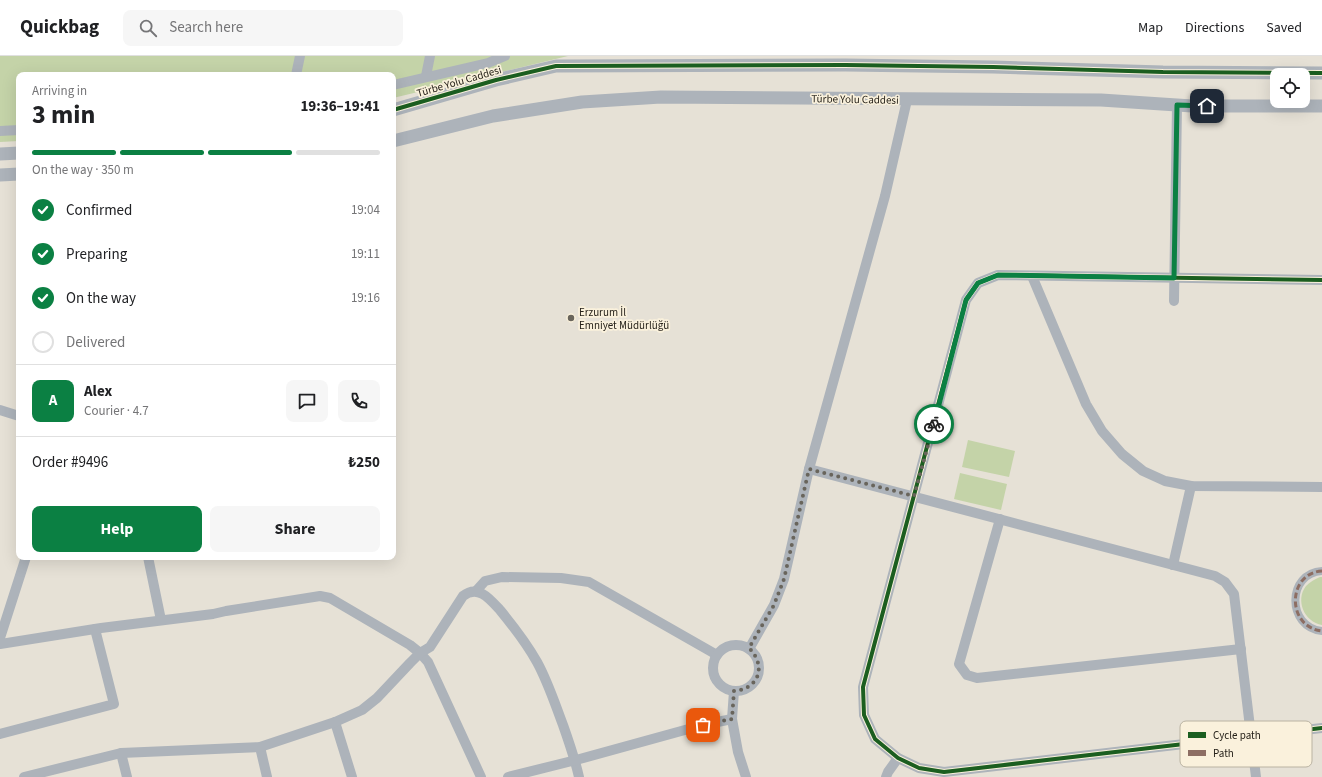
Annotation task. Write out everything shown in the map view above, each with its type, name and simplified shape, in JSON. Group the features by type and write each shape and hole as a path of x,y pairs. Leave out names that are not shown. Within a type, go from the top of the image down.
{"street":[{"path":"297,72 300,56"},
{"path":"426,76 430,56"},
{"path":"396,84 426,76 488,63 505,56"},
{"name":"Türbe Yolu Caddesi","path":"396,109 496,80 556,66 846,65 993,67 1163,72 1322,73"},
{"name":"Türbe Yolu Caddesi","path":"396,140 493,116 582,102 661,97 907,100 1101,100 1177,105 1322,106"},
{"path":"749,648 774,605 784,579 809,469 885,196 907,100"},
{"path":"1174,302 1177,105"},
{"path":"0,131 16,130"},
{"path":"0,154 16,153"},
{"path":"0,175 16,174"},
{"path":"1180,744 944,772 919,768 898,758 875,739 864,715 863,687 966,300 978,283 998,275 1322,280"},
{"path":"1032,276 1083,398 1102,431 1122,454 1143,471 1165,481 1191,486 1322,486"},
{"path":"0,410 16,415"},
{"path":"809,469 1215,576 1225,582 1234,594 1249,721"},
{"path":"1173,565 1191,486"},
{"path":"1000,519 959,664 967,675 977,678 1241,649"},
{"path":"0,638 4,616 25,560"},
{"path":"149,560 161,620"},
{"path":"1322,571 1309,575 1302,582 1297,590 1295,600 1296,610 1300,619 1317,631 1322,631"},
{"path":"476,591 485,581 502,577 561,578 589,582 717,655"},
{"path":"28,776 121,753 260,747 335,722 362,710 377,698 420,653 430,647 463,596 471,591 476,591 484,594 506,618 538,663 576,760 579,777"},
{"path":"0,644 161,620 213,614 320,596 330,598 410,646 420,653 428,662 481,777"},
{"path":"0,734 114,704 95,630"},
{"path":"742,645 749,648 758,660 758,676 754,682 749,688 741,691 726,689 720,685 716,680 713,667 717,655 721,650 728,646 742,645"},
{"path":"734,691 732,719 738,752 746,777"},
{"path":"508,777 703,725 732,719"},
{"path":"335,722 352,777"},
{"path":"1312,729 1322,728"},
{"path":"260,747 267,777"},
{"path":"121,753 127,777"},
{"path":"886,777 898,758"},
{"path":"1255,767 1256,777"}],"green space":[{"path":"0,56 568,56 396,97 396,72 16,72 16,141 0,142"},
{"path":"968,440 1015,451 1009,477 962,467"},
{"path":"960,473 1007,484 1001,510 954,499"},
{"path":"1322,577 1322,625 1310,620 1301,604 1301,598 1306,586"}],"marked path":[{"path":"1322,571 1310,574 1302,581 1297,590 1295,600 1297,611 1302,620 1310,627 1322,631"}],"cycle path":[{"path":"396,109 496,80 556,66 845,65 993,67 1163,72 1322,73"},
{"path":"1180,745 944,772 919,768 898,758 875,739 864,715 863,687 966,300 978,283 998,275 1322,280"},
{"path":"1312,729 1322,728"}],"way so far":[{"path":"703,725 732,719 734,691 741,691 749,688 758,676 758,660 749,648 774,605 784,579 809,469 914,496 934,424"}],"place":[{"name":"Erzurum İl Emniyet Müdürlüğü","path":"571,318"}],"route":[{"path":"934,424 966,300 978,283 998,275 1174,278 1177,105 1207,106"}]}
